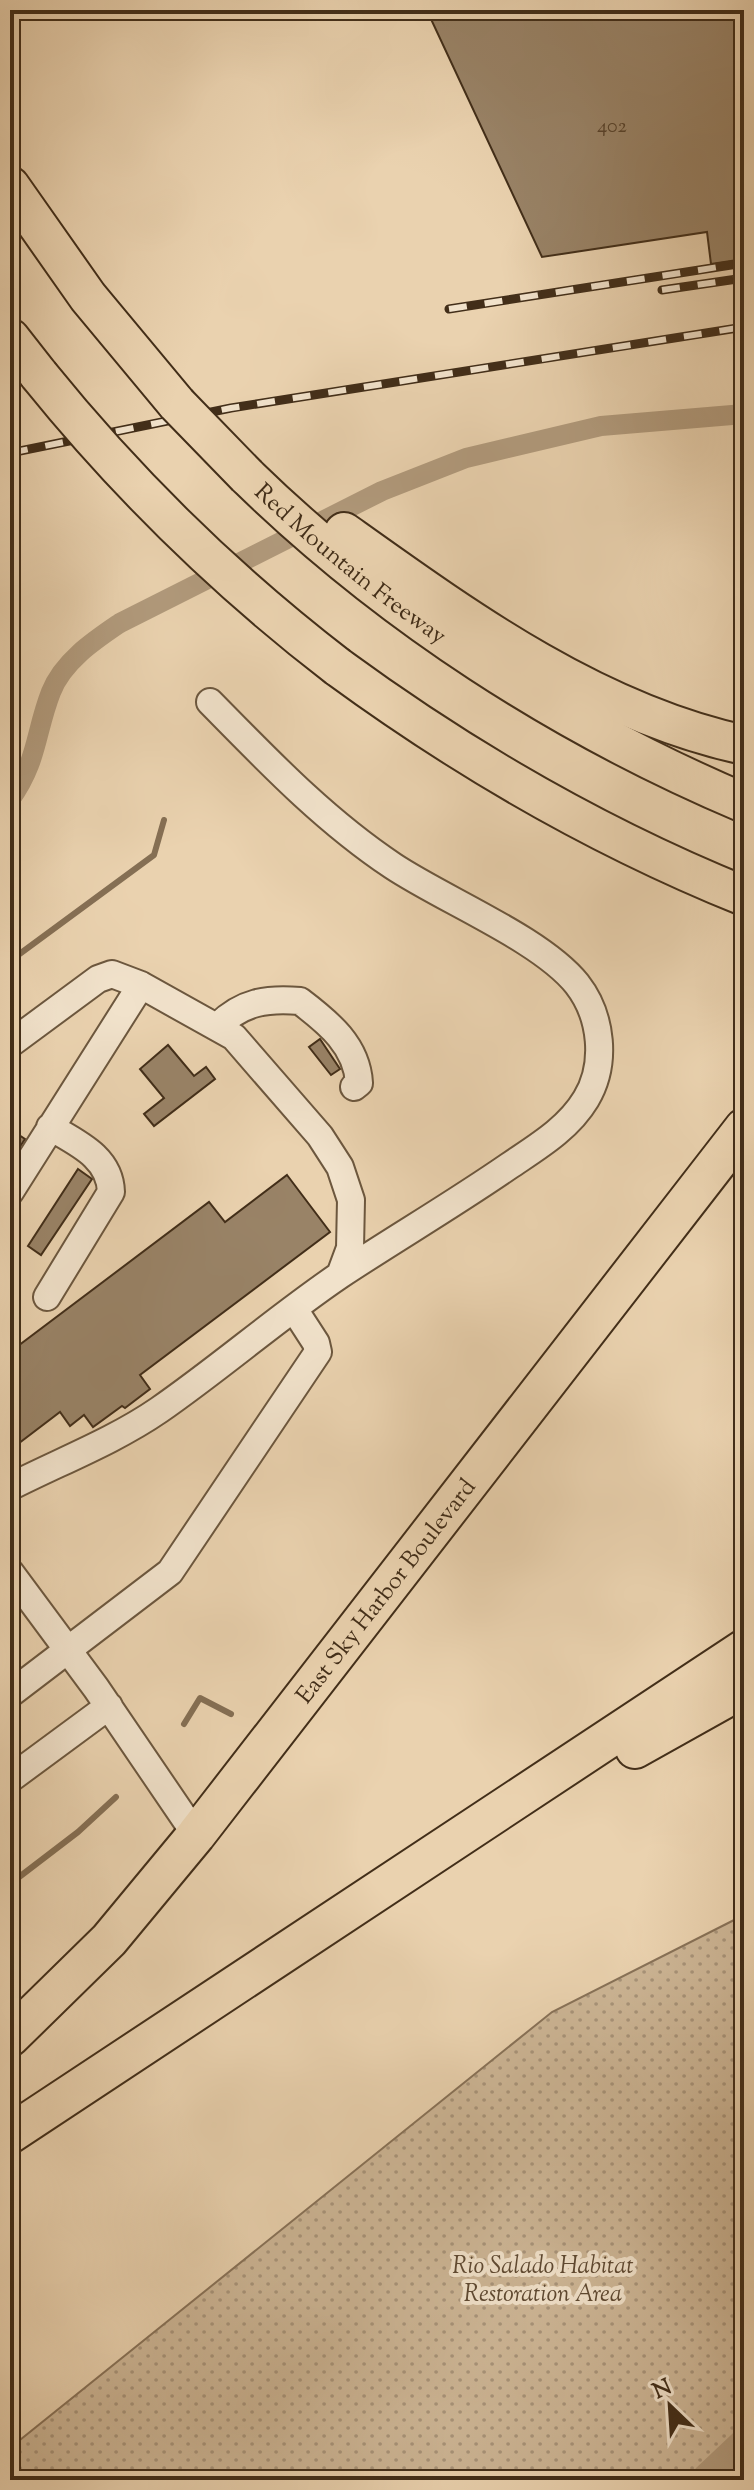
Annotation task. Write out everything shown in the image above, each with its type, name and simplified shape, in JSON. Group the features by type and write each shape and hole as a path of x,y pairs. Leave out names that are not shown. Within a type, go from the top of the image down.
{"highway":[{"name":"Red Mountain Freeway","path":"10,186 68,271 136,356 247,476 304,529 402,590 486,666 573,719 662,766 744,803"},
{"path":"10,338 107,456 171,523 238,586 338,667 422,728 540,800 633,848 744,896"},
{"path":"402,590 494,634 598,693 662,721 744,745"},
{"name":"East Sky Harbor Boulevard","path":"10,2037 109,1940 190,1842 744,1128"},
{"path":"18,2129 186,2014 744,1649"},
{"path":"18,2129 182,2034 536,1807 744,1688"},
{"path":"10,2016 190,1842"}],"lane":[{"path":"10,1487 157,1412 340,1275 454,1205 567,1124 588,1097 594,1082 598,1030 586,998 564,971 536,950 394,867 354,838 282,776 210,702"},
{"path":"10,1044 103,976 118,974 218,1026 249,1051 320,1136 340,1167 352,1216 350,1248 340,1275"},
{"path":"10,1192 141,985"},
{"path":"218,1026 235,1009 249,1003 300,1001 335,1031 358,1061 359,1083 354,1087"},
{"path":"47,1297 111,1192 108,1174 96,1156 50,1127"},
{"path":"10,1694 170,1572 253,1454 318,1352 316,1343 294,1309"},
{"path":"10,1572 109,1706 190,1842"},
{"path":"10,1779 109,1706"}],"green space":[{"name":"Rio Salado Habitat Restoration Area","path":"744,1915 744,2480 10,2480 10,2448 552,2012"}],"building":[{"path":"445,10 744,10 744,259 711,264 707,232 542,257 430,17"},
{"path":"320,1039 340,1069 331,1075 309,1047"},
{"path":"168,1045 194,1076 206,1067 215,1079 154,1126 144,1114 164,1098 140,1069"},
{"path":"10,1129 25,1139 10,1162"},
{"path":"78,1169 92,1179 41,1255 28,1246"},
{"path":"287,1175 330,1232 140,1375 150,1389 125,1408 122,1406 93,1427 84,1415 70,1426 60,1412 10,1450 10,1352 209,1202 225,1222"}],"waterway":[{"path":"10,800 31,760 56,681 81,652 120,623 382,491 466,458 601,426 744,414"},
{"path":"10,961 154,855 164,820"},
{"path":"184,1724 200,1698 231,1714"},
{"path":"10,1884 78,1832 116,1797"},
{"path":"708,2480 744,2446"}],"railway":[{"path":"449,309 744,263"},
{"path":"662,290 744,278"},
{"path":"10,453 231,408 744,327"}]}
